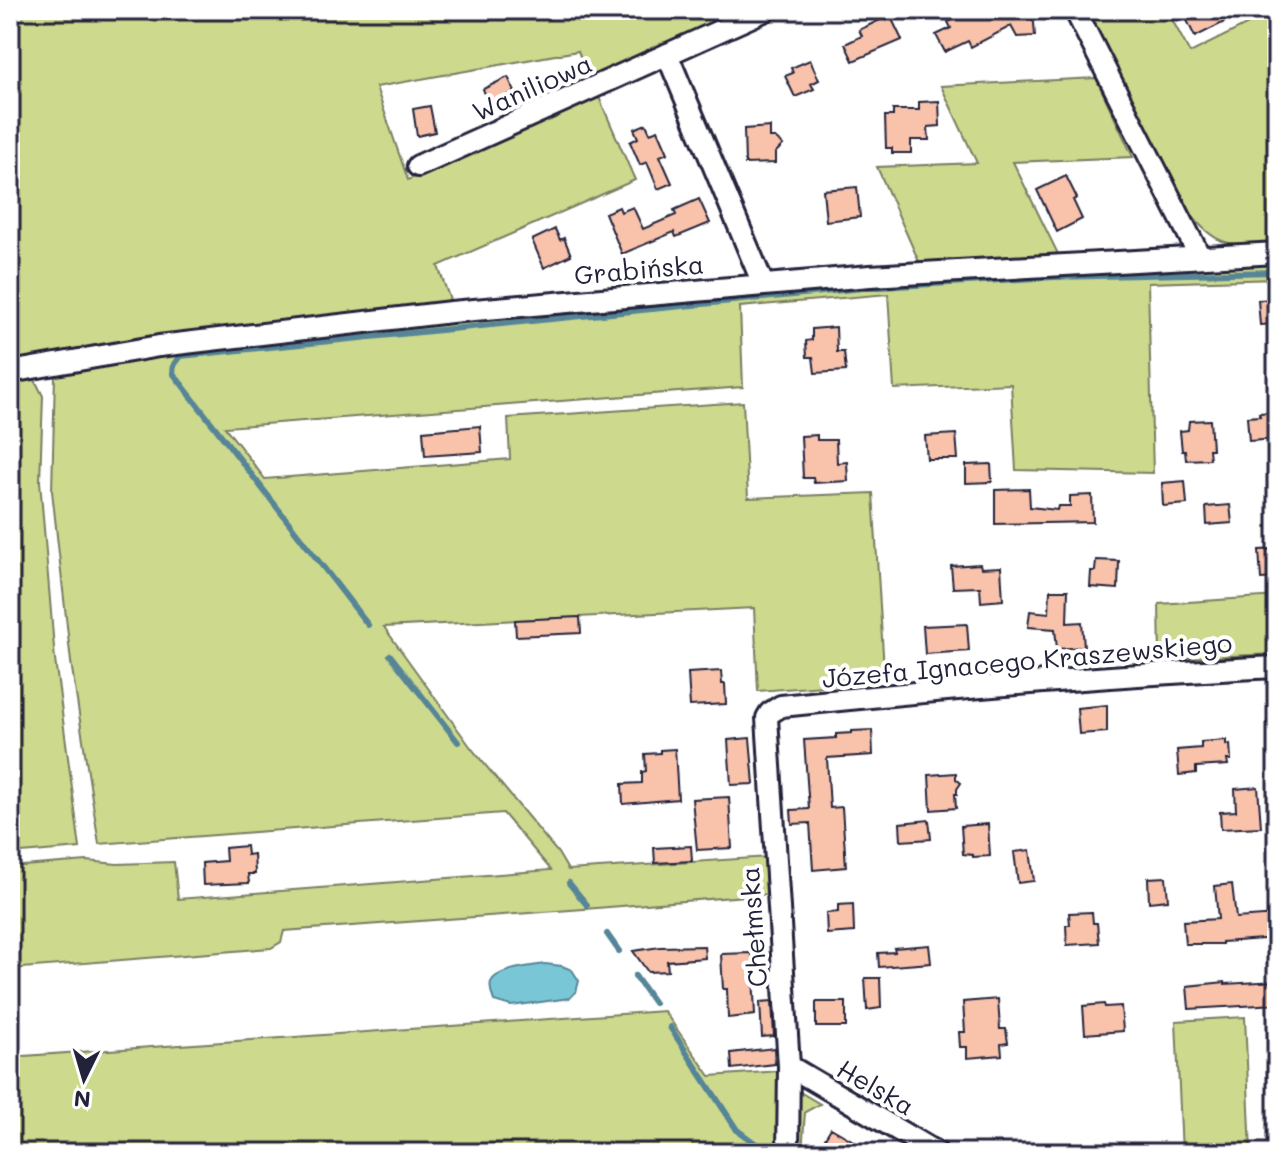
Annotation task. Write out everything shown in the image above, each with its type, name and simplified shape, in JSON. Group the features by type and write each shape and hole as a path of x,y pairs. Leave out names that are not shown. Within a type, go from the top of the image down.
{"street":[{"name":"Waniliowa","path":"418,166 766,10"},
{"path":"1075,10 1200,257"},
{"path":"667,54 763,284"},
{"name":"Grabińska","path":"10,372 159,346 419,315 885,275 1277,253"},
{"name":"Józefa Ignacego Kraszewskiego","path":"781,706 1150,673 1277,667"},
{"name":"Chełmska","path":"781,706 767,718 789,1066 788,1152"},
{"name":"Helska","path":"789,1066 937,1153"}],"green space":[{"path":"10,10 751,10 589,81 578,51 376,87 408,180 598,95 635,180 438,266 451,303 10,361"},
{"path":"1085,10 1167,10 1190,53 1276,10 1277,243 1241,244 1220,240 1203,228 1179,201"},
{"path":"1096,78 1133,157 1013,162 1060,258 920,264 877,167 977,163 941,86"},
{"path":"1277,261 1277,279 1148,283 1153,473 1016,470 1011,384 894,389 888,294 740,307 743,387 225,427 265,479 510,459 508,418 743,402 748,498 873,493 884,670 876,682 758,691 754,608 384,627 472,749 558,853 568,870 769,857 770,894 284,931 281,942 271,948 10,969 10,867 87,861 117,864 174,862 178,899 551,870 503,813 99,844 71,662 52,491 55,375 168,353 181,347 719,293"},
{"path":"34,378 43,396 40,481 55,660 80,848 10,854 10,381"},
{"path":"1277,596 1277,654 1160,659 1159,604"},
{"path":"664,1011 710,1076 779,1071 782,1150 777,1148 777,1153 10,1153 10,1057"},
{"path":"1245,1017 1251,1153 1182,1153 1176,1021"},
{"path":"793,1088 820,1104 805,1112 802,1153 796,1153"}],"water":[{"path":"545,964 572,970 579,981 576,992 570,998 511,1006 494,1001 490,986 494,978 515,969"}],"building":[{"path":"987,10 1042,10 1031,16 1035,36 1017,37 1011,26 971,47 968,41 945,52 936,35 951,28 948,22 969,13 971,18"},
{"path":"1182,10 1248,10 1195,37"},
{"path":"890,15 902,40 853,61 845,44 862,36 859,30"},
{"path":"810,60 819,80 811,84 814,89 795,97 785,76 793,73 791,68"},
{"path":"508,77 515,92 489,104 483,89"},
{"path":"939,101 940,126 928,127 929,140 911,140 911,153 892,153 892,148 886,148 885,116 893,116 893,110 919,110 919,102"},
{"path":"430,106 435,132 417,136 413,109"},
{"path":"646,124 650,133 658,130 668,153 660,156 672,183 658,189 647,162 640,165 630,142 638,138 634,129"},
{"path":"770,127 770,138 783,145 775,153 775,163 745,164 744,129"},
{"path":"1066,176 1077,198 1073,200 1082,219 1057,232 1037,190"},
{"path":"857,187 860,217 826,221 823,190"},
{"path":"699,199 710,223 676,237 674,232 622,254 605,213 619,207 621,212 633,207 643,229 676,215 674,210"},
{"path":"555,229 560,240 564,238 571,255 544,268 532,240"},
{"path":"1277,299 1277,324 1260,325 1258,300"},
{"path":"836,327 837,352 844,352 846,371 815,373 813,357 807,357 806,341 812,340 812,329"},
{"path":"1274,412 1277,415 1277,439 1249,441 1247,417"},
{"path":"1210,420 1210,459 1186,460 1180,431 1188,430 1189,421"},
{"path":"480,426 482,452 425,456 423,431"},
{"path":"956,434 958,459 927,459 925,436"},
{"path":"817,435 817,440 836,440 837,463 847,462 848,481 814,483 813,478 803,478 801,436"},
{"path":"991,464 992,482 966,483 966,465"},
{"path":"1185,481 1187,504 1163,506 1162,483"},
{"path":"1029,489 1030,507 1057,510 1058,506 1070,506 1070,496 1092,495 1093,522 995,524 995,490"},
{"path":"1230,505 1232,523 1207,525 1206,507"},
{"path":"1277,549 1277,578 1261,579 1259,550"},
{"path":"1096,560 1119,561 1118,589 1090,587 1091,571 1095,571"},
{"path":"980,564 981,568 1001,567 1003,600 981,602 980,587 953,588 951,566"},
{"path":"1050,590 1068,590 1067,623 1082,622 1084,647 1057,649 1055,629 1028,627 1030,611 1049,613"},
{"path":"580,617 581,633 516,636 515,620"},
{"path":"967,624 969,651 925,654 923,626"},
{"path":"721,671 726,704 690,706 688,673"},
{"path":"1107,705 1107,732 1079,734 1077,708"},
{"path":"872,730 873,755 827,758 830,808 842,807 846,867 813,870 810,823 792,824 791,810 809,809 804,740 836,738 836,734"},
{"path":"750,738 754,784 731,785 728,740"},
{"path":"1226,740 1226,745 1230,744 1231,760 1227,760 1228,765 1196,767 1196,773 1179,775 1177,750 1201,748 1201,742"},
{"path":"675,749 678,799 623,804 622,784 642,783 642,772 646,771 645,754"},
{"path":"956,773 956,779 961,783 955,794 956,808 931,810 929,775"},
{"path":"1258,787 1261,827 1221,829 1220,812 1236,811 1235,789"},
{"path":"729,797 732,848 697,850 692,799"},
{"path":"929,820 931,839 901,841 900,823"},
{"path":"988,824 990,856 963,854 961,826"},
{"path":"246,846 247,855 254,854 255,874 248,874 249,883 203,885 202,863 226,861 225,848"},
{"path":"691,846 692,861 655,863 654,848"},
{"path":"1030,850 1034,881 1018,883 1014,852"},
{"path":"1166,877 1168,900 1149,902 1148,878"},
{"path":"1232,884 1236,918 1277,915 1277,938 1222,944 1185,944 1183,921 1218,919 1215,886"},
{"path":"853,904 854,932 827,934 826,913 838,912 838,905"},
{"path":"1092,912 1093,923 1097,923 1099,943 1067,945 1069,913"},
{"path":"929,945 931,963 879,967 878,953 895,952 894,948"},
{"path":"704,946 705,958 667,961 668,971 648,972 633,951 660,947"},
{"path":"752,953 755,1015 728,1018 721,954"},
{"path":"865,978 880,978 881,1008 867,1010"},
{"path":"1277,981 1277,1004 1189,1009 1187,986"},
{"path":"998,999 1000,1029 1006,1029 1008,1043 1001,1044 1002,1055 967,1058 967,1047 960,1047 959,1032 965,1032 963,1002"},
{"path":"772,1001 774,1036 762,1037 760,1002"},
{"path":"816,1002 846,1002 846,1027 816,1027"},
{"path":"1104,1004 1105,1007 1121,1006 1123,1031 1085,1034 1083,1006"},
{"path":"774,1048 775,1064 732,1069 731,1053"},
{"path":"831,1128 850,1139 873,1153 816,1153"}],"waterway":[{"path":"368,625 173,373 174,364 180,356 863,288 1054,277 1277,272"},
{"path":"390,655 458,742"},
{"path":"569,883 587,905"},
{"path":"607,934 619,951"},
{"path":"635,976 654,1003"},
{"path":"670,1027 737,1130 774,1153"}]}
